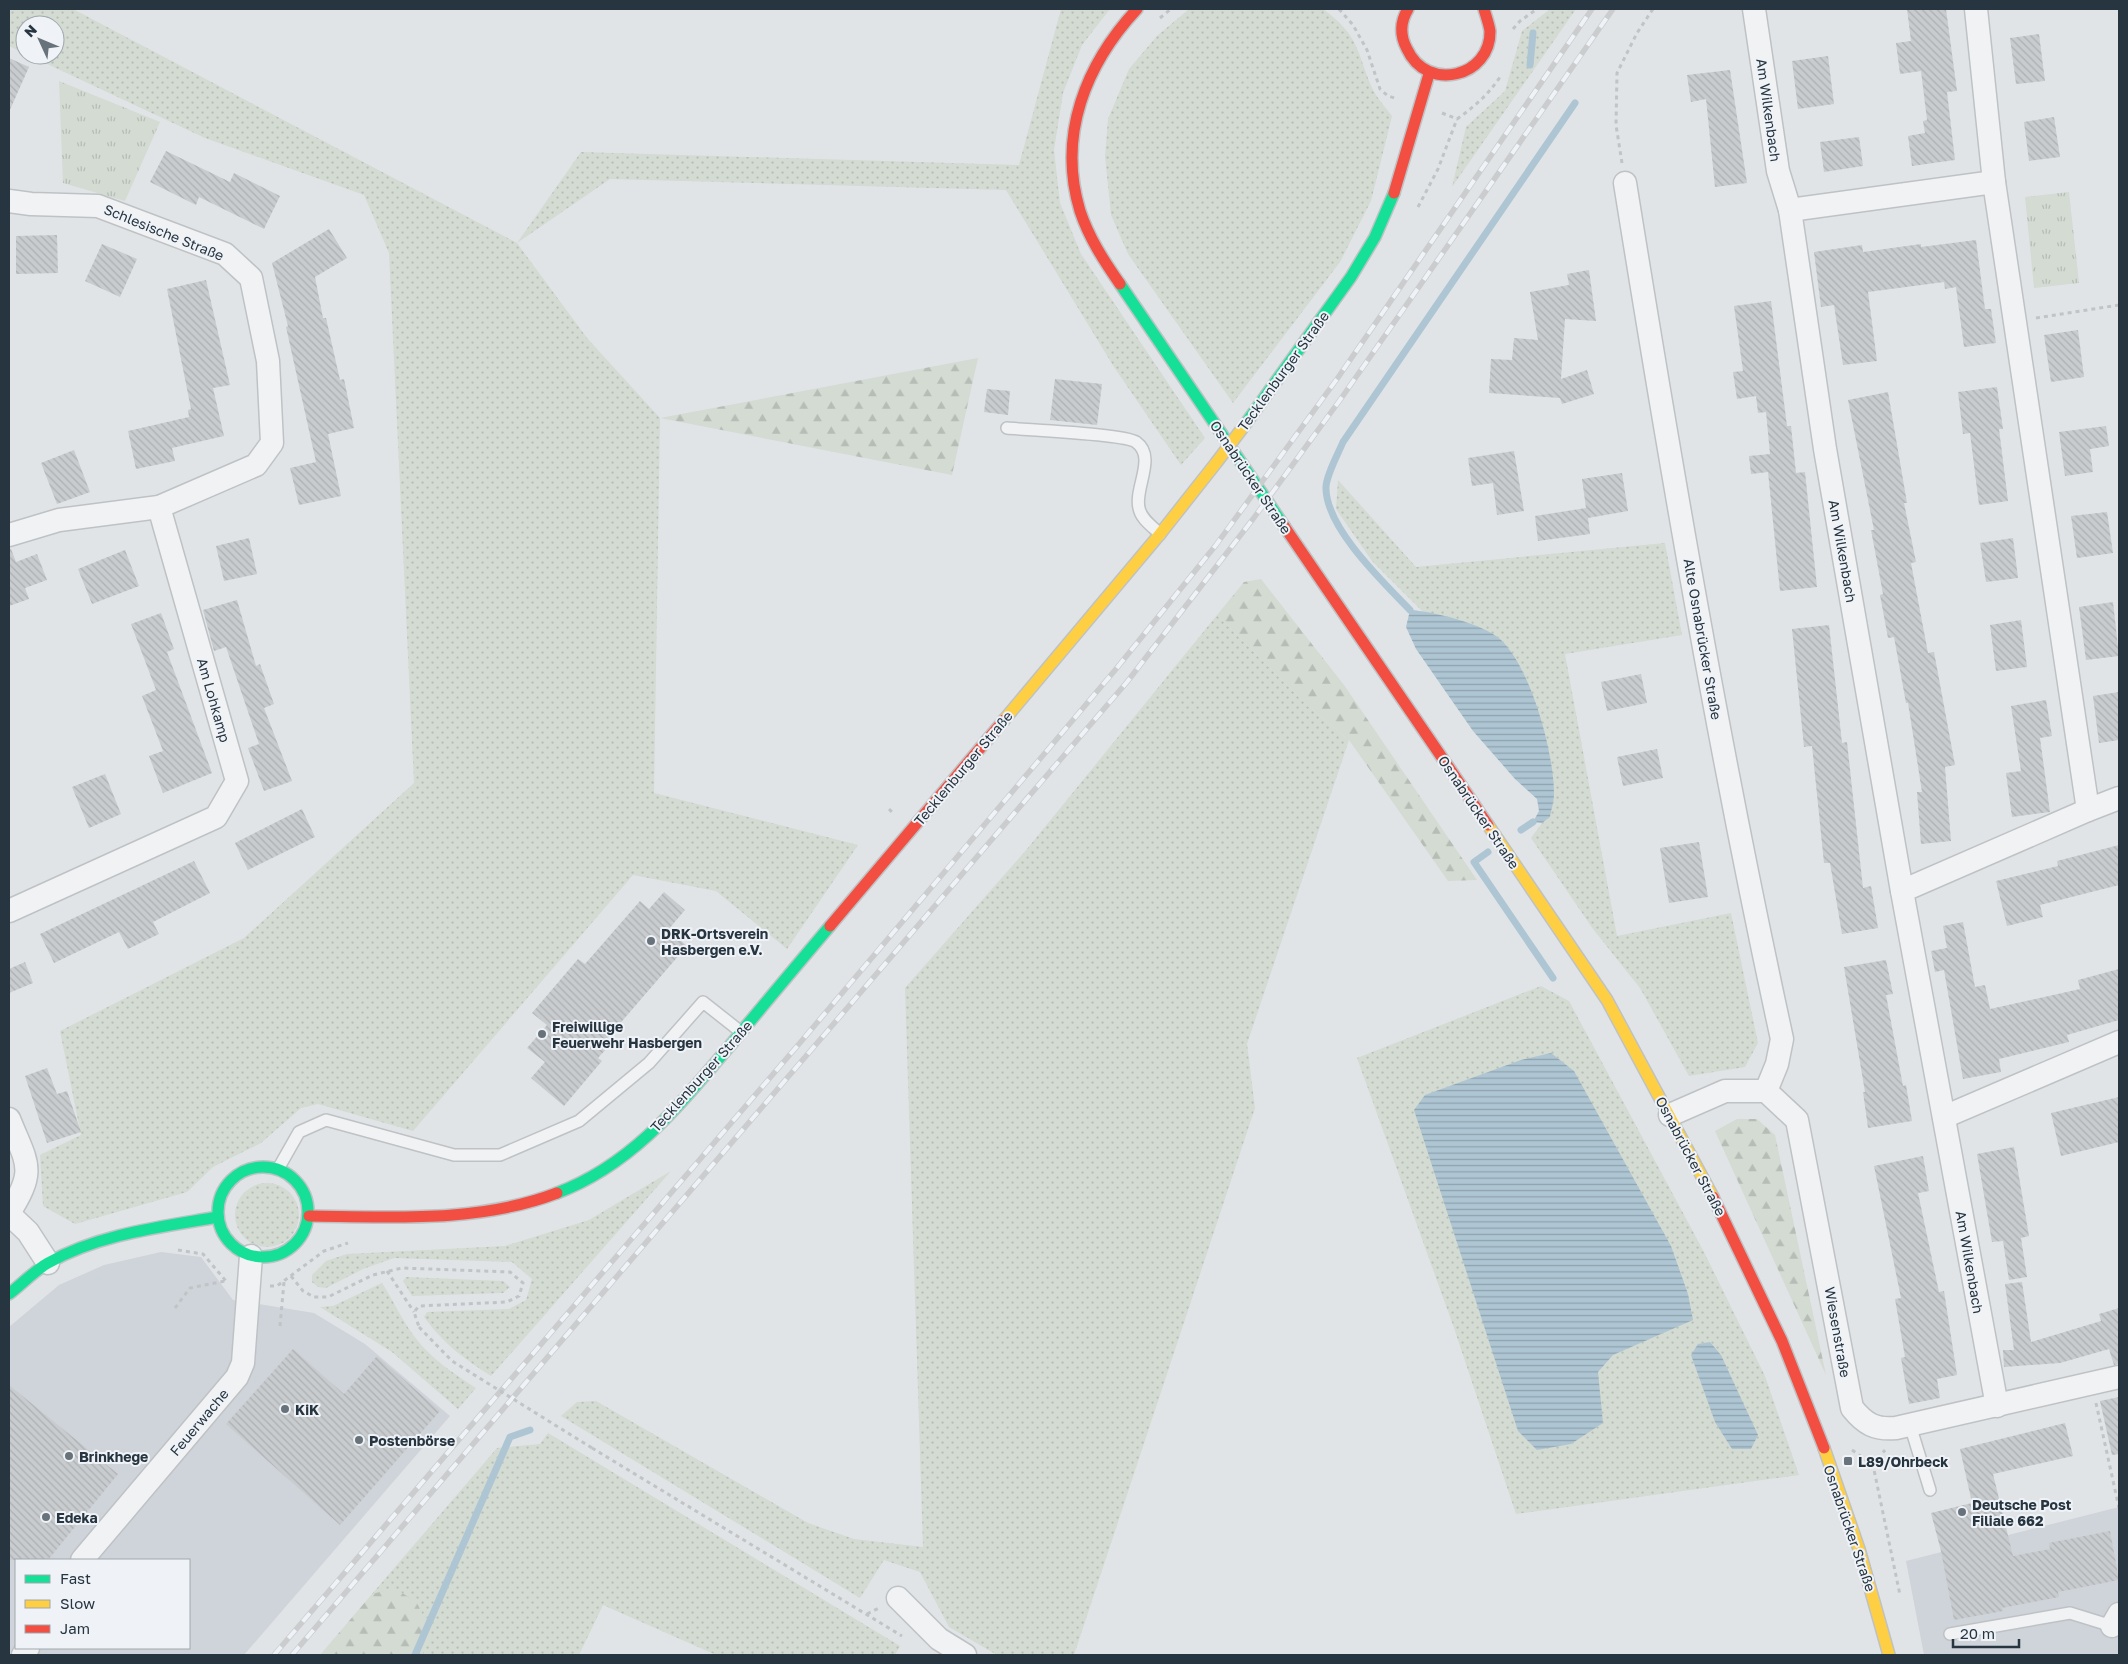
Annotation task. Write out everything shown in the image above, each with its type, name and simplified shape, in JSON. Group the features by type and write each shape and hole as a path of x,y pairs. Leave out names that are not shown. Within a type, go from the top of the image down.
{"street":[{"name":"Osnabrücker Straße","path":"1137,9 1123,21 1099,54 1080,98 1072,145 1076,194 1092,239 1118,282 1607,1000 1736,1242 1788,1357 1847,1514 1872,1589 1888,1655"},
{"path":"1408,9 1402,26 1405,50 1412,62 1429,74 1444,77 1459,75 1472,68 1483,57 1489,44 1491,32 1484,9"},
{"name":"Am Wilkenbach","path":"1754,9 1778,171 1790,210 1825,449 1902,891 1997,1406"},
{"path":"1976,9 1994,182 2088,810"},
{"name":"Tecklenburger Straße","path":"309,1216 457,1215 513,1208 563,1193 610,1167 650,1134 693,1090 1160,534 1244,426 1351,276 1375,237 1392,201 1429,74"},
{"path":"1790,210 1994,182"},
{"name":"Alte Osnabrücker Straße","path":"1625,183 1664,427 1738,832 1782,1039 1777,1064 1766,1091"},
{"name":"Schlesische Straße","path":"9,201 31,204 98,206 224,254 251,278 268,361 272,443 256,465 160,507"},
{"path":"9,535 59,520 160,507"},
{"name":"Am Lohkamp","path":"9,911 216,818 237,781 160,507"},
{"path":"1902,891 2119,798"},
{"path":"1944,1117 2119,1042"},
{"path":"1670,1115 1724,1092 1766,1091"},
{"name":"Wiesenstraße","path":"1766,1091 1797,1120 1852,1408 1865,1423 1883,1429 1910,1425 2119,1377"},
{"path":"9,1119 28,1165 27,1182 9,1214 28,1232 48,1264"},
{"path":"263,1167 278,1169 291,1176 302,1187 307,1201 309,1216 305,1231 297,1243 285,1252 271,1257 251,1256 242,1253 230,1244 222,1231 218,1217 219,1202 225,1188 235,1177 248,1169 263,1167"},
{"path":"9,1294 48,1264 79,1249 153,1228 218,1217"},
{"name":"Feuerwache","path":"83,1559 237,1377 243,1363 251,1256"},
{"path":"898,1598 939,1640 966,1655"}],"lane":[{"path":"1007,428 1118,438 1137,443 1143,450 1145,458 1138,496 1138,508 1144,519 1160,534"},
{"path":"278,1169 299,1132 326,1120 454,1155 500,1155 579,1121 649,1063 703,1002 741,1032"},
{"path":"1910,1425 1930,1490"},
{"path":"1950,1634 2070,1613 2116,1620"}],"path":[{"path":"1158,20 1171,9"},
{"path":"1625,183 1616,125 1617,74 1637,34 1653,9"},
{"path":"2016,321 2119,305"},
{"path":"169,1249 204,1254 225,1281"},
{"path":"175,1308 190,1288 225,1281 248,1285 277,1286 291,1276 303,1291 314,1297 328,1297 387,1271 402,1268 510,1272 522,1283 519,1296 507,1302 419,1306 414,1312"},
{"path":"387,1271 414,1312 419,1327 452,1361 866,1614"},
{"path":"280,1326 284,1282"},
{"path":"2092,1384 2119,1508"},
{"path":"1873,1465 1901,1598"}],"shaded area":[{"path":"161,1252 201,1257 233,1300 314,1313 365,1344 450,1416 244,1655 9,1655 9,1327 59,1285 104,1265"},
{"path":"2119,1507 2119,1655 1924,1655 1906,1561"}],"green space":[{"path":"9,9 73,9 517,243 587,338 660,418 654,793 858,845 787,949 716,891 633,875 413,1131 318,1104 301,1108 261,1143 213,1167 187,1192 75,1224 43,1206 40,1155 81,1135 60,1031 244,938 414,783 389,253 364,195 205,138 49,65 65,65 65,15 15,15 15,49 9,46"},
{"path":"1061,9 1110,9 1082,45 1063,93 1054,150 1060,203 1081,254 1205,438 1181,465 1114,367 1006,190 610,179 517,243 581,152 1019,165"},
{"path":"1189,9 1323,9 1351,37 1373,90 1392,116 1371,201 1340,262 1233,403 1128,254 1111,215 1105,156 1108,119 1129,69 1157,36"},
{"path":"1550,9 1576,9 1452,187 1466,127 1505,91 1522,31"},
{"path":"59,81 160,122 125,201 63,183"},
{"path":"2069,192 2079,283 2034,288 2025,197"},
{"path":"978,358 952,475 660,418"},
{"path":"1338,480 1416,567 1665,543 1682,635 1565,654 1617,936 1731,913 1758,1043 1745,1067 1689,1076 1640,988 1593,929 1531,838 1542,823 1550,817 1480,628 1422,611 1372,561 1336,509"},
{"path":"1261,579 1344,685 1477,880 1448,881 1349,740 1308,706 1217,615 1244,582"},
{"path":"1217,615 1308,706 1349,740 1247,1044 1255,1108 1074,1655 997,1655 949,1627 920,1572 884,1560 860,1598 561,1416 577,1402 596,1401 808,1523 854,1539 923,1547 905,988 1027,849"},
{"path":"1541,986 1569,1001 1704,1252 1765,1376 1799,1475 1516,1514 1454,1328 1357,1058"},
{"path":"1737,1119 1757,1119 1775,1135 1826,1375 1715,1131"},
{"path":"671,1171 491,1376 454,1350 424,1317 427,1312 509,1309 526,1300 532,1279 512,1262 394,1258 363,1269 326,1288 318,1287 312,1282 312,1275 326,1261 347,1254 505,1246 589,1220"},
{"path":"267,1183 279,1186 290,1192 296,1203 299,1215 296,1227 290,1238 279,1244 267,1247 255,1244 244,1238 238,1227 235,1215 238,1203 244,1192 255,1186"},
{"path":"406,1277 503,1281 510,1287 503,1293 412,1296 403,1281"},
{"path":"382,1283 405,1323 428,1352 476,1388 458,1409 392,1352 320,1307 333,1306"},
{"path":"548,1433 900,1646 895,1655 716,1655 603,1605 579,1655 422,1655 431,1632 372,1594 497,1448 540,1444"},
{"path":"395,1588 417,1603 431,1632 422,1655 320,1655 372,1594"}],"water":[{"path":"1410,610 1431,613 1470,623 1492,633 1511,652 1522,669 1539,712 1553,777 1554,800 1550,817 1542,823 1533,822 1539,811 1537,799 1515,779 1473,731 1416,649 1406,627"},
{"path":"1551,1053 1574,1071 1671,1246 1688,1294 1693,1320 1613,1355 1598,1372 1603,1423 1571,1444 1537,1450 1518,1431 1414,1110 1425,1095 1521,1060"},
{"path":"1710,1342 1721,1355 1758,1435 1751,1449 1732,1449 1715,1422 1691,1355 1698,1344"}],"building":[{"path":"1907,9 1946,9 1957,91 1947,92 1955,160 1912,166 1908,136 1925,133 1923,121 1927,120 1921,71 1900,74 1896,43 1911,41"},
{"path":"2039,34 2045,81 2016,84 2010,38"},
{"path":"1828,56 1834,104 1798,109 1792,61"},
{"path":"9,58 15,61 15,65 29,67 9,112"},
{"path":"1730,70 1747,183 1715,187 1706,99 1691,102 1687,75"},
{"path":"2054,117 2060,157 2029,161 2024,122"},
{"path":"1859,137 1863,166 1824,172 1820,142"},
{"path":"166,151 230,182 234,173 280,196 264,229 199,197 196,205 150,182"},
{"path":"329,229 347,258 315,277 323,318 326,318 340,380 344,379 354,428 328,434 341,496 299,505 290,468 316,462 286,327 288,326 272,263"},
{"path":"57,235 58,273 16,274 16,236"},
{"path":"1976,240 1985,309 1991,309 1996,343 1964,347 1956,287 1945,289 1944,282 1868,292 1877,361 1843,365 1834,305 1821,307 1814,252 1862,245 1863,252 1921,244 1921,247"},
{"path":"102,244 137,259 120,297 85,281"},
{"path":"1589,270 1596,321 1565,319 1561,379 1587,370 1594,394 1562,404 1560,398 1489,393 1491,359 1512,360 1514,338 1538,340 1530,292 1569,285 1567,274"},
{"path":"206,280 230,385 213,388 224,436 172,448 175,461 136,469 128,431 189,417 188,410 191,409 167,289"},
{"path":"1771,301 1787,426 1791,426 1796,473 1805,472 1817,587 1780,591 1768,472 1751,474 1749,456 1770,454 1766,412 1758,413 1756,396 1737,399 1733,372 1743,371 1734,306"},
{"path":"2078,330 2084,377 2051,382 2044,335"},
{"path":"1055,379 1102,384 1097,425 1050,420"},
{"path":"1997,387 2003,429 1999,429 2008,501 1979,505 1970,433 1963,434 1958,392"},
{"path":"987,389 1010,391 1008,415 984,412"},
{"path":"1888,392 1907,503 1904,503 1916,562 1911,563 1928,653 1934,652 1955,765 1945,767 1951,841 1921,844 1917,792 1922,792 1908,703 1906,703 1894,637 1888,638 1880,595 1883,594 1871,530 1874,530 1848,400"},
{"path":"2106,426 2109,446 2090,449 2093,472 2065,476 2059,432"},
{"path":"74,450 90,492 57,504 41,463"},
{"path":"1514,451 1524,511 1497,515 1493,483 1472,486 1468,458"},
{"path":"1622,473 1628,511 1588,518 1590,534 1538,541 1535,516 1586,508 1582,479"},
{"path":"2107,512 2113,553 2077,558 2071,516"},
{"path":"249,538 257,574 224,581 216,546"},
{"path":"2013,538 2018,578 1986,582 1980,543"},
{"path":"9,549 11,549 16,562 37,554 47,580 25,588 29,599 9,606"},
{"path":"125,550 139,586 92,604 78,569"},
{"path":"237,600 256,666 260,664 274,704 264,708 292,781 264,791 248,748 259,744 226,647 214,651 203,610"},
{"path":"2113,602 2119,656 2086,660 2079,607"},
{"path":"161,613 174,649 167,652 212,773 163,793 149,756 163,751 142,696 156,690 131,624"},
{"path":"2021,620 2027,667 1996,671 1990,625"},
{"path":"1829,625 1842,743 1847,742 1863,888 1871,886 1878,928 1842,934 1830,863 1824,863 1812,746 1804,747 1792,629"},
{"path":"1641,674 1647,703 1607,711 1601,682"},
{"path":"2119,692 2119,740 2099,743 2093,696"},
{"path":"2046,700 2052,736 2040,738 2050,812 2012,817 2006,773 2021,771 2011,706"},
{"path":"1657,749 1663,778 1623,786 1617,757"},
{"path":"105,774 121,814 89,828 72,787"},
{"path":"302,809 315,837 248,870 235,843"},
{"path":"1699,842 1708,897 1669,903 1660,848"},
{"path":"2119,845 2119,885 2040,905 2043,917 2007,926 1996,881 2058,866 2057,861"},
{"path":"194,861 210,893 153,922 159,934 128,949 119,932 54,963 40,934"},
{"path":"664,892 685,910 668,930 687,946 604,1042 609,1046 598,1058 602,1061 564,1106 531,1078 545,1062 527,1048 547,1025 532,1013 578,959 585,964 640,901 649,909"},
{"path":"1963,922 1975,987 1985,985 1990,1009 2080,989 2078,980 2119,969 2119,1020 2067,1035 2069,1042 1999,1059 2001,1072 1963,1079 1944,970 1935,972 1931,951 1947,948 1943,926"},
{"path":"1886,960 1893,994 1886,995 1903,1086 1906,1085 1912,1121 1868,1128 1863,1092 1865,1092 1844,967"},
{"path":"25,962 33,983 9,993 9,969"},
{"path":"47,1068 57,1094 67,1091 81,1132 47,1143 25,1076"},
{"path":"2119,1097 2119,1142 2061,1156 2051,1113"},
{"path":"2014,1147 2029,1236 2021,1238 2027,1277 2009,1280 2003,1241 1992,1242 1977,1154"},
{"path":"1923,1156 1929,1191 1918,1193 1939,1292 1944,1291 1957,1375 1937,1379 1940,1398 1909,1404 1901,1358 1905,1357 1895,1299 1901,1298 1874,1166"},
{"path":"2022,1282 2031,1342 2101,1321 2099,1314 2119,1308 2119,1364 2114,1365 2109,1349 2060,1363 2004,1367 2003,1350 2014,1350 2005,1284"},
{"name":"Postenbörse","path":"293,1349 344,1394 377,1356 440,1411 340,1525 226,1424"},
{"name":"Edeka","path":"9,1385 118,1474 49,1559 9,1560"},
{"path":"2119,1397 2119,1454 2112,1455 2100,1401"},
{"path":"2065,1423 2073,1456 1993,1474 2013,1556 2050,1549 2049,1543 2110,1531 2119,1580 2058,1592 2059,1597 2002,1608 2003,1611 1954,1620 1941,1551 1931,1513 1972,1503 1960,1449"}],"waterway":[{"path":"1530,65 1533,33"},
{"path":"1410,610 1372,570 1346,537 1329,505 1326,484 1343,442 1575,103"},
{"path":"1521,830 1533,822"},
{"path":"1488,852 1474,862 1553,978"},
{"path":"415,1655 510,1437 530,1430"}],"railway":[{"path":"274,1655 799,1044 1116,669 1216,545 1337,379 1592,9"},
{"path":"292,1655 1127,682 1253,519 1340,400 1613,9"}],"traffic: fast":[{"path":"1244,426 1351,277 1375,237 1394,193"},
{"path":"1120,284 1284,526"},
{"path":"557,1193 585,1181 610,1166 655,1129 695,1087 830,926"},
{"path":"263,1167 280,1170 295,1180 305,1195 308,1212 305,1229 295,1244 280,1254 263,1257 246,1254 231,1244 221,1229 218,1212 221,1195 231,1180 246,1170 263,1167"},
{"path":"9,1294 48,1263 88,1245 153,1228 218,1217"}],"traffic: slow":[{"path":"1216,463 1244,426"},
{"path":"1004,720 1160,534 1216,463"},
{"path":"1488,825 1607,1000 1713,1197"},
{"path":"1824,1448 1859,1549 1889,1655"}],"traffic: jam":[{"path":"1120,284 1097,249 1080,211 1074,183 1072,155 1074,128 1090,77 1103,53 1137,9"},
{"path":"1408,9 1403,19 1402,29 1407,49 1416,63 1429,71 1442,75 1456,74 1469,69 1480,59 1488,47 1490,31 1484,9"},
{"path":"1394,193 1429,74"},
{"path":"1284,526 1488,825"},
{"path":"830,926 1004,720"},
{"path":"309,1216 403,1217 466,1214 527,1203 557,1193"},
{"path":"1713,1197 1782,1341 1824,1448"}],"place":[{"name":"DRK-Ortsverein Hasbergen e.V.","path":"651,941"},
{"name":"Freiwillige Feuerwehr Hasbergen","path":"542,1034"},
{"name":"KiK","path":"285,1409"},
{"name":"Postenbörse","path":"359,1440"},
{"name":"Brinkhege","path":"69,1456"},
{"name":"L89/Ohrbeck","path":"1848,1461"},
{"name":"Deutsche Post Filiale 662","path":"1962,1512"},
{"name":"Edeka","path":"46,1517"}]}
